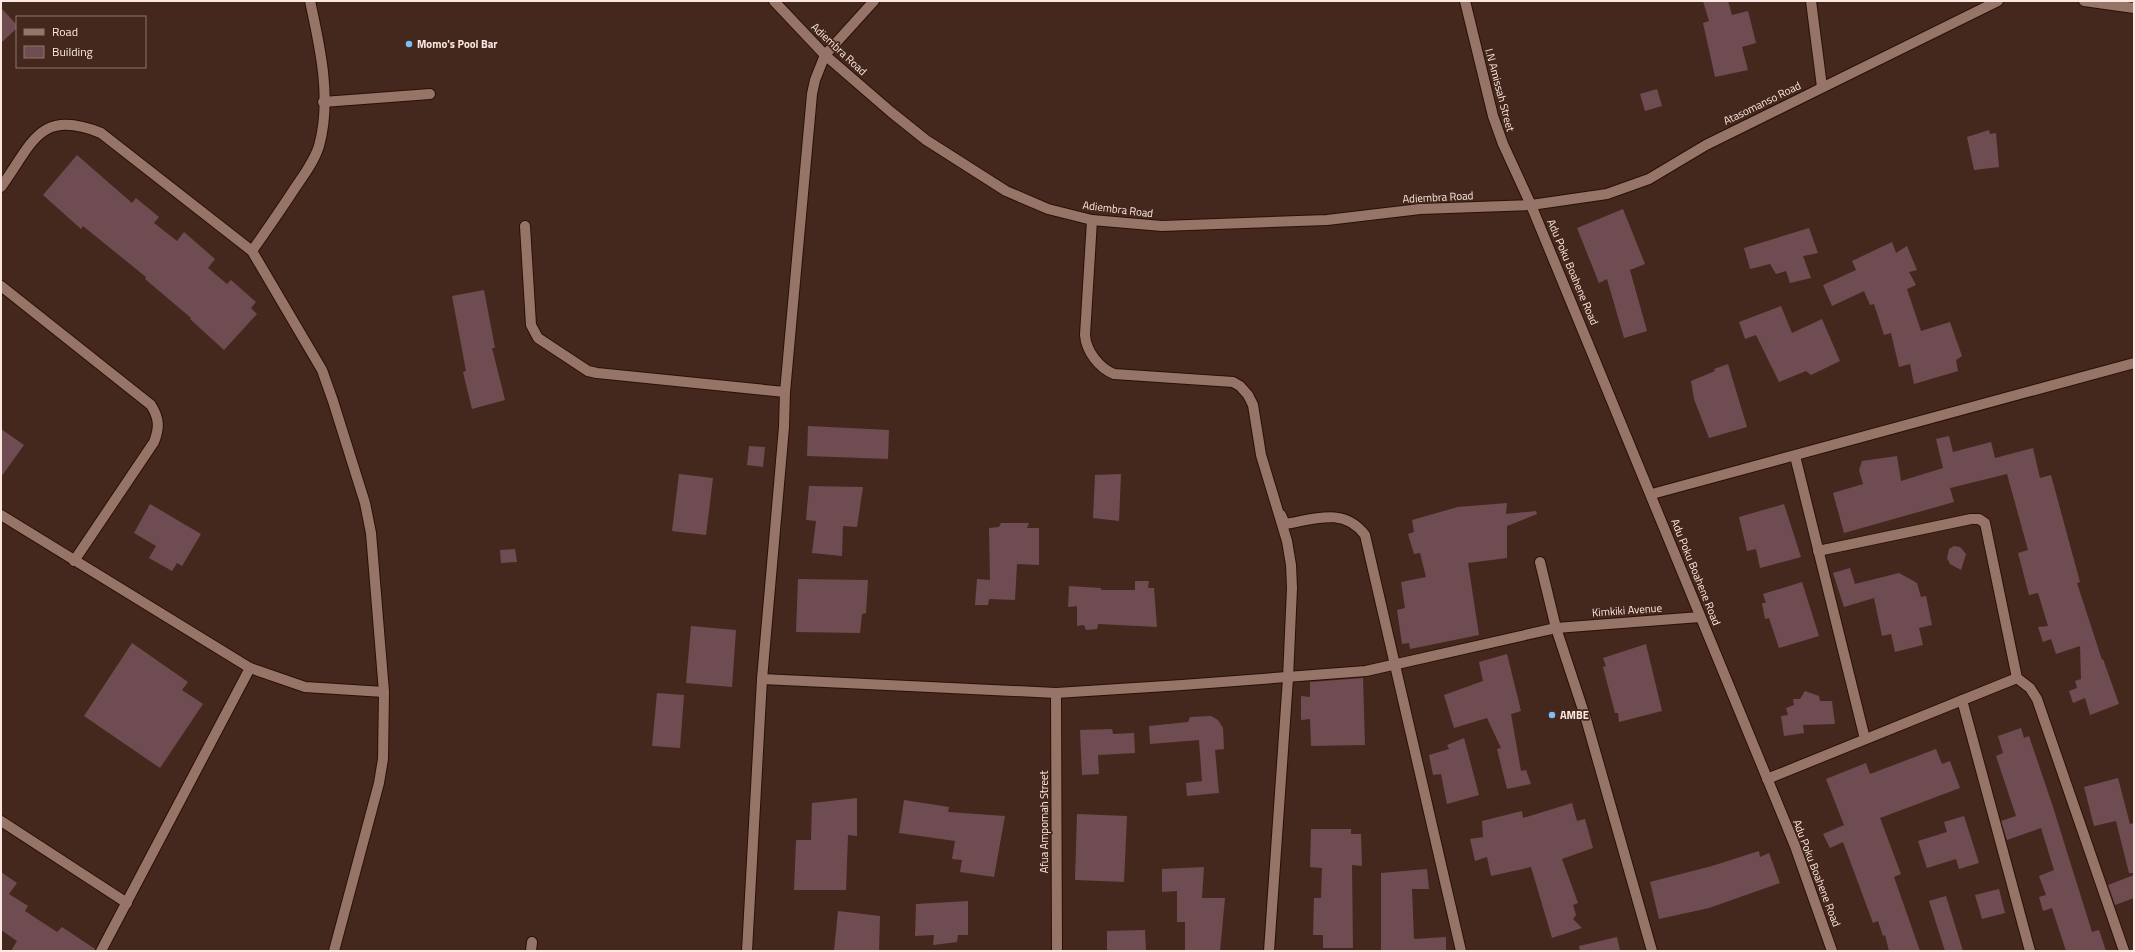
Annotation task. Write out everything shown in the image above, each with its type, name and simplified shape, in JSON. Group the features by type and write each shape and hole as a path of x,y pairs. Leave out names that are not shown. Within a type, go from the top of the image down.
{"street":[{"path":"252,251 311,164 319,146 323,119 322,53 310,1"},
{"name":"Adiembra Road","path":"774,1 825,56 926,140 1006,191 1048,209 1092,220 1162,226 1258,224 1327,220 1420,209 1531,205"},
{"path":"747,951 762,679 784,427 785,392 812,94 815,80 825,56 874,1"},
{"name":"I.N Amissah Street","path":"1465,1 1493,116 1503,144 1531,205"},
{"path":"1812,1 1822,87"},
{"name":"Atasomanso Road","path":"1531,205 1608,194 1649,178 1706,145 1998,1"},
{"path":"2084,1 2134,8"},
{"path":"323,102 430,94"},
{"path":"1,187 41,132 52,126 81,125 101,133 252,251 322,370 365,503 371,533 384,692 383,759 379,783 334,951"},
{"name":"Adu Poku Boahene Road","path":"1531,205 1652,494 1700,617 1795,846 1832,951"},
{"path":"1092,220 1085,335 1087,348 1100,366 1114,374 1233,382 1240,386 1248,394 1253,405 1261,455 1287,541 1291,565 1288,678 1269,951"},
{"path":"525,226 532,325 534,332 538,338 588,371 597,374 785,392"},
{"path":"1,286 151,405 158,416 159,431 154,442 74,561"},
{"path":"1652,494 2134,363"},
{"path":"1794,456 1865,739"},
{"path":"1277,506 1285,524 1337,516 1352,521 1365,535 1369,547 1394,665 1462,951"},
{"path":"1,515 250,668 305,687 384,692"},
{"path":"1818,551 1979,519 1985,523 1988,530 2017,678 2030,688 2037,699 2124,951"},
{"path":"1540,562 1556,628 1586,719 1652,951"},
{"name":"Kimkiki Avenue","path":"762,679 1056,694 1288,678 1366,671 1556,628 1700,617"},
{"path":"101,951 250,668"},
{"path":"1767,779 2017,678"},
{"name":"Afua Ampomah Street","path":"1056,694 1057,951"},
{"path":"1962,700 2030,951"},
{"path":"1,822 127,903"}],"building":[{"path":"1703,1 1728,1 1732,15 1748,11 1756,43 1742,47 1748,70 1715,77 1703,23 1709,21"},
{"path":"1,8 16,24 16,29 1,43"},
{"path":"1657,89 1662,106 1645,111 1640,94"},
{"path":"1989,130 1990,134 1996,133 1999,167 1974,170 1967,137"},
{"path":"77,155 132,203 136,198 159,217 154,223 177,241 184,232 215,259 208,268 227,284 231,280 256,302 251,308 257,314 224,350 190,319 191,318 145,279 146,277 83,226 81,229 43,195"},
{"path":"1623,209 1645,264 1630,270 1647,331 1624,338 1607,279 1599,283 1577,228"},
{"path":"1809,228 1818,253 1803,256 1811,278 1790,283 1786,271 1776,274 1770,264 1750,269 1744,248"},
{"path":"1892,242 1896,253 1907,246 1917,270 1909,272 1916,285 1907,289 1921,331 1950,322 1962,356 1956,360 1958,371 1914,384 1910,364 1899,367 1891,333 1884,335 1874,304 1870,305 1864,291 1832,306 1823,285 1856,270 1852,261"},
{"path":"484,290 495,348 492,348 505,400 472,409 463,372 466,371 452,296"},
{"path":"1781,306 1792,333 1822,319 1840,361 1811,375 1806,371 1779,382 1756,335 1745,339 1739,322"},
{"path":"1728,364 1747,427 1709,438 1694,399 1691,381 1715,371 1714,369"},
{"path":"808,426 889,430 888,459 807,456"},
{"path":"1,429 24,445 1,477"},
{"path":"1949,436 1953,452 1991,442 1995,458 2033,448 2040,478 2051,475 2080,582 2077,583 2102,660 2103,659 2119,704 2090,715 2085,698 2073,703 2069,691 2077,688 2075,681 2081,679 2080,646 2056,654 2051,639 2043,642 2038,627 2048,626 2038,593 2029,595 2018,553 2028,550 2007,474 1950,488 1954,502 1844,533 1833,493 1863,484 1859,470 1862,461 1897,456 1901,481 1943,468 1936,439"},
{"path":"749,446 765,447 763,467 747,465"},
{"path":"679,474 713,478 706,535 672,531"},
{"path":"1121,474 1119,521 1093,518 1095,475"},
{"path":"809,486 863,487 857,527 843,526 842,556 812,553 816,521 806,520"},
{"path":"1507,503 1506,514 1536,511 1537,514 1507,526 1507,558 1468,563 1479,635 1410,649 1409,643 1402,644 1397,610 1405,608 1401,582 1426,577 1420,553 1414,554 1408,534 1414,532 1412,520 1458,507"},
{"path":"150,504 201,534 182,566 177,563 172,571 149,558 156,546 134,533"},
{"path":"1784,504 1801,557 1760,568 1756,549 1747,551 1739,517"},
{"path":"1001,523 1029,523 1027,528 1039,528 1039,565 1017,564 1015,600 989,599 988,605 975,605 977,579 990,580 989,528 999,527"},
{"path":"1954,546 1960,547 1966,554 1961,570 1950,564 1947,558 1949,549"},
{"path":"515,549 517,562 501,563 500,550"},
{"path":"1850,568 1855,584 1899,573 1917,583 1921,597 1926,596 1932,625 1919,628 1923,645 1895,652 1891,634 1882,636 1874,598 1844,607 1833,573"},
{"path":"798,579 868,580 866,613 862,614 860,633 796,632"},
{"path":"1135,581 1149,581 1148,588 1154,588 1157,627 1098,624 1097,629 1086,630 1084,625 1077,626 1077,606 1068,607 1069,586 1101,588 1101,590 1135,590"},
{"path":"1802,582 1819,636 1779,648 1769,618 1765,619 1762,603 1766,603 1763,594"},
{"path":"691,626 736,630 732,687 686,683"},
{"path":"132,643 188,682 182,690 203,704 160,768 84,716"},
{"path":"1646,644 1662,711 1619,722 1618,713 1615,713 1603,667 1606,666 1603,658"},
{"path":"1507,654 1521,711 1511,714 1521,771 1526,770 1531,784 1507,789 1497,749 1501,748 1487,718 1454,728 1444,695 1483,681 1479,662"},
{"path":"1363,678 1365,745 1311,746 1310,719 1301,720 1301,696 1310,697 1310,682"},
{"path":"1805,691 1819,696 1820,701 1832,701 1835,724 1803,725 1804,733 1784,736 1781,716 1788,715 1786,708 1794,705 1793,699 1800,699"},
{"path":"657,693 684,695 680,748 652,746"},
{"path":"1211,716 1218,720 1223,728 1224,749 1215,750 1219,793 1187,796 1186,783 1202,781 1199,740 1150,744 1149,726 1188,722 1190,717"},
{"path":"2021,728 2024,738 2029,736 2092,932 2099,930 2106,951 2066,951 2052,908 2043,911 2039,897 2046,895 2039,876 2054,870 2041,828 2007,840 2001,821 2016,816 1996,756 2003,753 1998,736"},
{"path":"1112,729 1113,734 1134,733 1135,753 1098,755 1099,774 1082,775 1080,730"},
{"path":"1464,738 1479,795 1447,804 1441,774 1433,775 1429,755 1449,749 1447,745"},
{"path":"1936,749 1942,764 1950,761 1960,788 1880,818 1901,874 1894,877 1920,951 1889,951 1885,935 1883,936 1878,921 1873,923 1843,842 1830,848 1823,834 1844,825 1826,779 1866,763 1870,774"},
{"path":"2118,778 2130,824 2134,823 2134,873 2129,873 2116,821 2094,826 2084,787"},
{"path":"857,798 857,836 848,835 846,890 794,890 796,840 811,840 812,803"},
{"path":"904,800 949,807 948,812 1005,816 994,877 960,872 962,860 952,859 955,841 899,833"},
{"path":"1572,803 1577,821 1585,819 1593,848 1562,859 1578,903 1573,905 1576,915 1573,919 1582,928 1552,938 1531,867 1491,876 1487,857 1475,861 1470,839 1483,837 1482,821 1522,811 1523,818"},
{"path":"1077,814 1127,816 1124,882 1075,880"},
{"path":"1964,816 1979,863 1959,869 1956,859 1927,868 1918,841 1947,832 1944,822"},
{"path":"1311,829 1351,829 1351,834 1361,834 1362,866 1352,865 1353,948 1323,948 1323,935 1313,935 1314,898 1321,898 1322,868 1310,867"},
{"path":"1759,851 1760,857 1769,853 1780,883 1709,908 1659,919 1650,882 1712,866"},
{"path":"1204,867 1202,898 1225,898 1220,951 1185,951 1185,922 1177,922 1177,891 1162,892 1162,869"},
{"path":"1427,869 1429,889 1412,889 1414,939 1446,937 1446,951 1381,951 1381,873"},
{"path":"1,872 17,883 9,894 28,906 25,911 57,932 62,927 95,949 95,951 11,951 17,941 1,930"},
{"path":"2134,875 2134,898 2115,905 2108,885"},
{"path":"1999,889 2005,913 1982,919 1975,895"},
{"path":"1946,896 1963,951 1945,951 1929,901"},
{"path":"968,901 968,935 958,935 957,942 933,945 934,935 915,936 916,904"},
{"path":"838,911 880,916 879,951 834,951"},
{"path":"1145,930 1146,951 1107,951 1107,931"},
{"path":"1617,937 1620,951 1580,951 1579,946"}],"place":[{"name":"Momo's Pool Bar","path":"409,44"},
{"name":"AMBE","path":"1552,715"}]}
